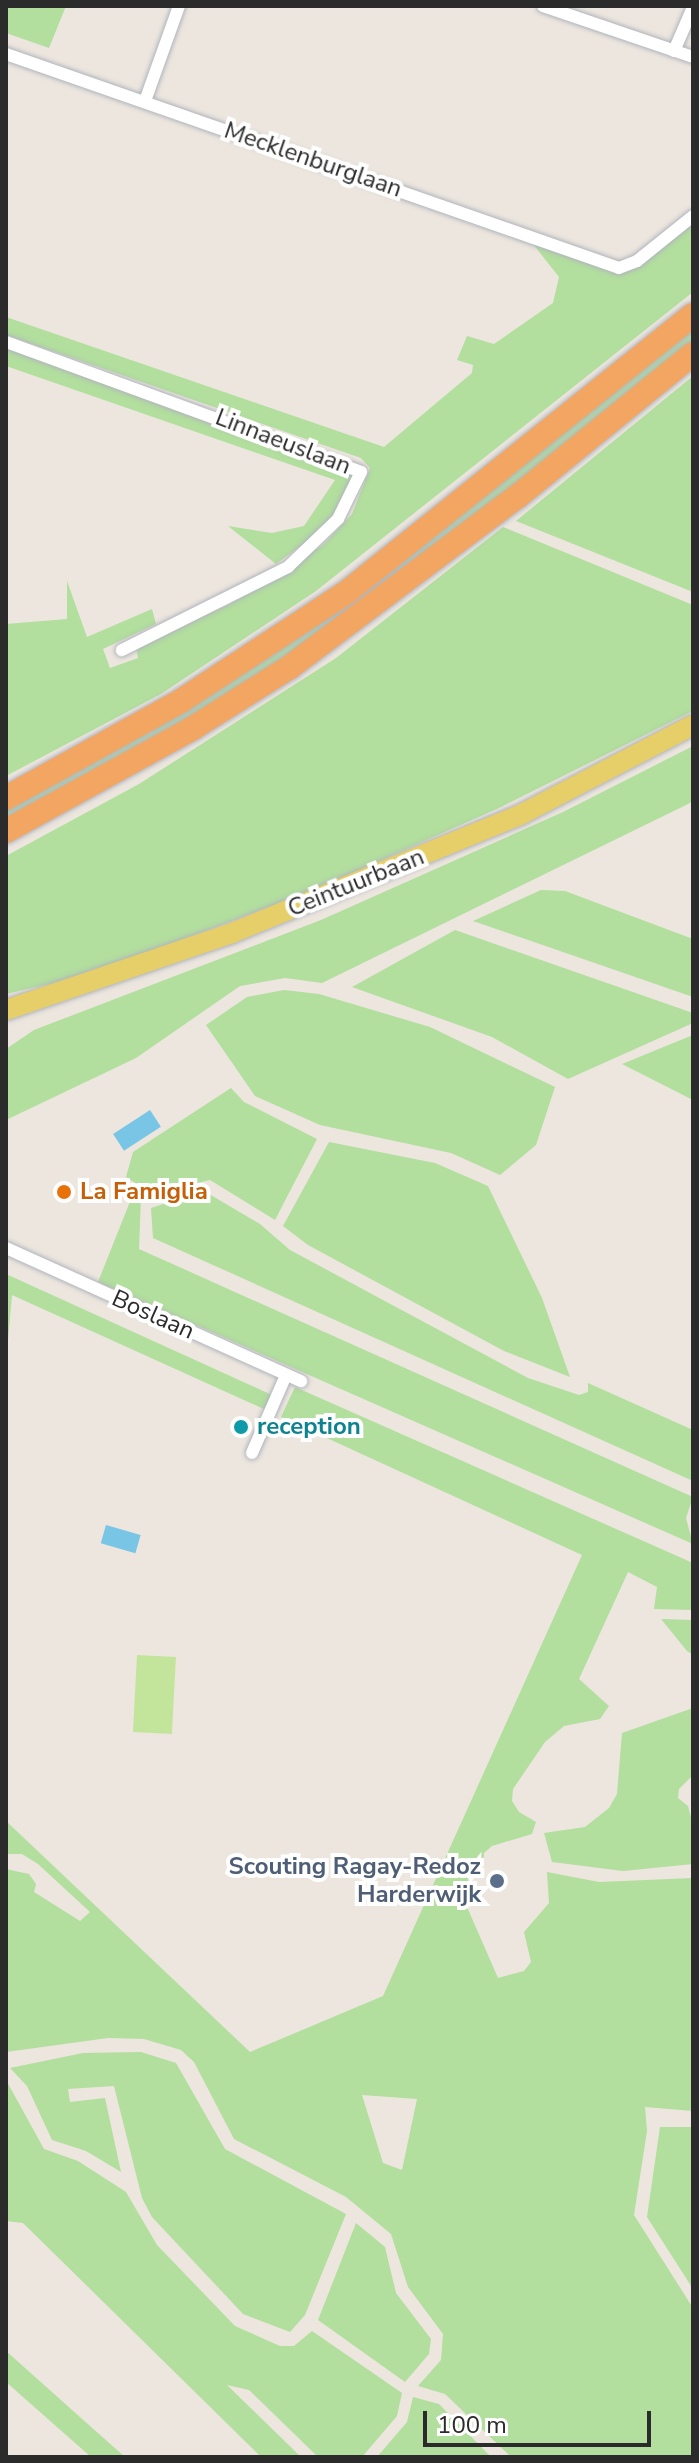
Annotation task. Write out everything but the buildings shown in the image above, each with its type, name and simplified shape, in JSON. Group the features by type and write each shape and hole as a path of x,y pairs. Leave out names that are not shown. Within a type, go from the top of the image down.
{"highway":[{"path":"6,798 181,701 347,592 693,315"},
{"path":"7,830 193,728 290,667 506,506 693,354"}],"main road":[{"name":"Ceintuurbaan","path":"6,1010 232,933 492,827 693,725"}],"street":[{"path":"145,101 179,6"},
{"path":"543,6 693,57"},
{"path":"674,51 693,7"},
{"name":"Mecklenburglaan","path":"6,54 619,268 637,261 693,216"},
{"name":"Linnaeuslaan","path":"6,342 361,472 338,519 288,567 122,650"},
{"name":"Boslaan","path":"6,1248 301,1381"},
{"path":"252,1453 286,1375"}],"green space":[{"path":"6,6 66,6 49,48 6,33"},
{"path":"693,223 693,292 316,591 161,694 6,776 6,624 67,619 67,581 87,637 152,609 156,624 103,649 110,668 138,658 136,647 230,604 323,545 352,514 370,468 361,458 6,335 6,317 384,447 472,373 473,365 457,360 467,336 494,344 553,303 559,277 533,244 621,274"},
{"path":"693,325 693,343 383,588 232,695 6,821 6,805 145,733"},
{"path":"6,346 355,476 340,509 314,536 276,564 228,526 272,533 304,526 335,480 6,366"},
{"path":"693,376 693,592 516,521"},
{"path":"503,527 693,605 693,711 499,808 316,889 88,975 6,994 6,856 139,784 336,658"},
{"path":"693,746 693,801 686,805 322,983 285,978 240,986 136,1058 6,1120 6,1049 34,1030 321,920 563,812"},
{"path":"541,890 565,891 693,939 693,997 473,921"},
{"path":"455,930 693,1013 693,1023 568,1079 492,1037 352,987"},
{"path":"284,990 319,994 430,1027 555,1087 536,1145 500,1175 451,1153 320,1125 255,1096 206,1025 247,997"},
{"path":"693,1035 693,1100 622,1064"},
{"path":"231,1088 244,1102 317,1139 275,1220 210,1180 141,1196 139,1249 693,1497 686,1518 693,1544 98,1282 137,1184 126,1177 133,1152"},
{"path":"329,1142 435,1163 488,1186 542,1298 570,1377 504,1351 308,1245 283,1226"},
{"path":"204,1191 260,1224 290,1250 528,1378 579,1395 588,1392 588,1383 693,1430 693,1481 153,1238 151,1208"},
{"path":"6,1274 272,1395 266,1410 12,1295 6,1363"},
{"path":"295,1387 693,1563 693,1610 654,1609 657,1587 628,1572 579,1679 609,1706 600,1719 564,1726 545,1742 513,1789 512,1801 519,1812 536,1822 532,1834 492,1846 484,1853 483,1868 466,1874 471,1889 467,1907 498,1978 524,1971 531,1962 524,1932 549,1903 547,1872 599,1882 693,1878 693,2111 645,2107 647,2131 634,2215 693,2308 693,2457 511,2457 445,2394 418,2386 441,2360 443,2334 408,2287 391,2234 346,2197 234,2139 194,2062 181,2050 144,2039 108,2038 6,2052 6,1869 29,1874 36,1884 34,1892 80,1921 90,1912 38,1864 22,1854 6,1854 6,1821 250,2052 383,1996 582,1555 281,1417","holes":["362,2095 417,2099 402,2170 383,2163"]},
{"path":"661,1619 693,1620 693,1655 687,1651"},
{"path":"137,1655 176,1657 172,1734 133,1732"},
{"path":"693,1708 693,1775 679,1789 678,1798 688,1806 693,1825 693,1864 623,1871 552,1862 544,1833 585,1827 609,1808 617,1794 622,1733"},
{"path":"141,2052 176,2063 225,2149 346,2214 305,2315 290,2332 243,2314 152,2217 142,2198 114,2086 68,2089 70,2102 105,2098 121,2172 86,2151 52,2140 27,2086 10,2068 83,2053"},
{"path":"6,2080 44,2149 78,2161 126,2192 157,2245 235,2326 280,2346 294,2346 312,2331 402,2393 397,2416 362,2457 318,2457 249,2390 227,2385 301,2457 261,2457 23,2223 6,2221"},
{"path":"660,2127 693,2127 693,2289 647,2217"},
{"path":"356,2223 385,2247 396,2293 431,2339 429,2354 405,2382 318,2320"},
{"path":"6,2351 125,2457 91,2457 6,2382"},
{"path":"413,2397 439,2404 491,2457 377,2457 407,2422"}],"water":[{"path":"150,1110 161,1127 124,1151 113,1134"},
{"path":"106,1525 141,1535 135,1553 101,1543"}],"place":[{"name":"La Famiglia","path":"64,1192"},
{"name":"reception","path":"241,1427"},
{"name":"Scouting Ragay-Redoz Harderwijk","path":"497,1881"}]}
